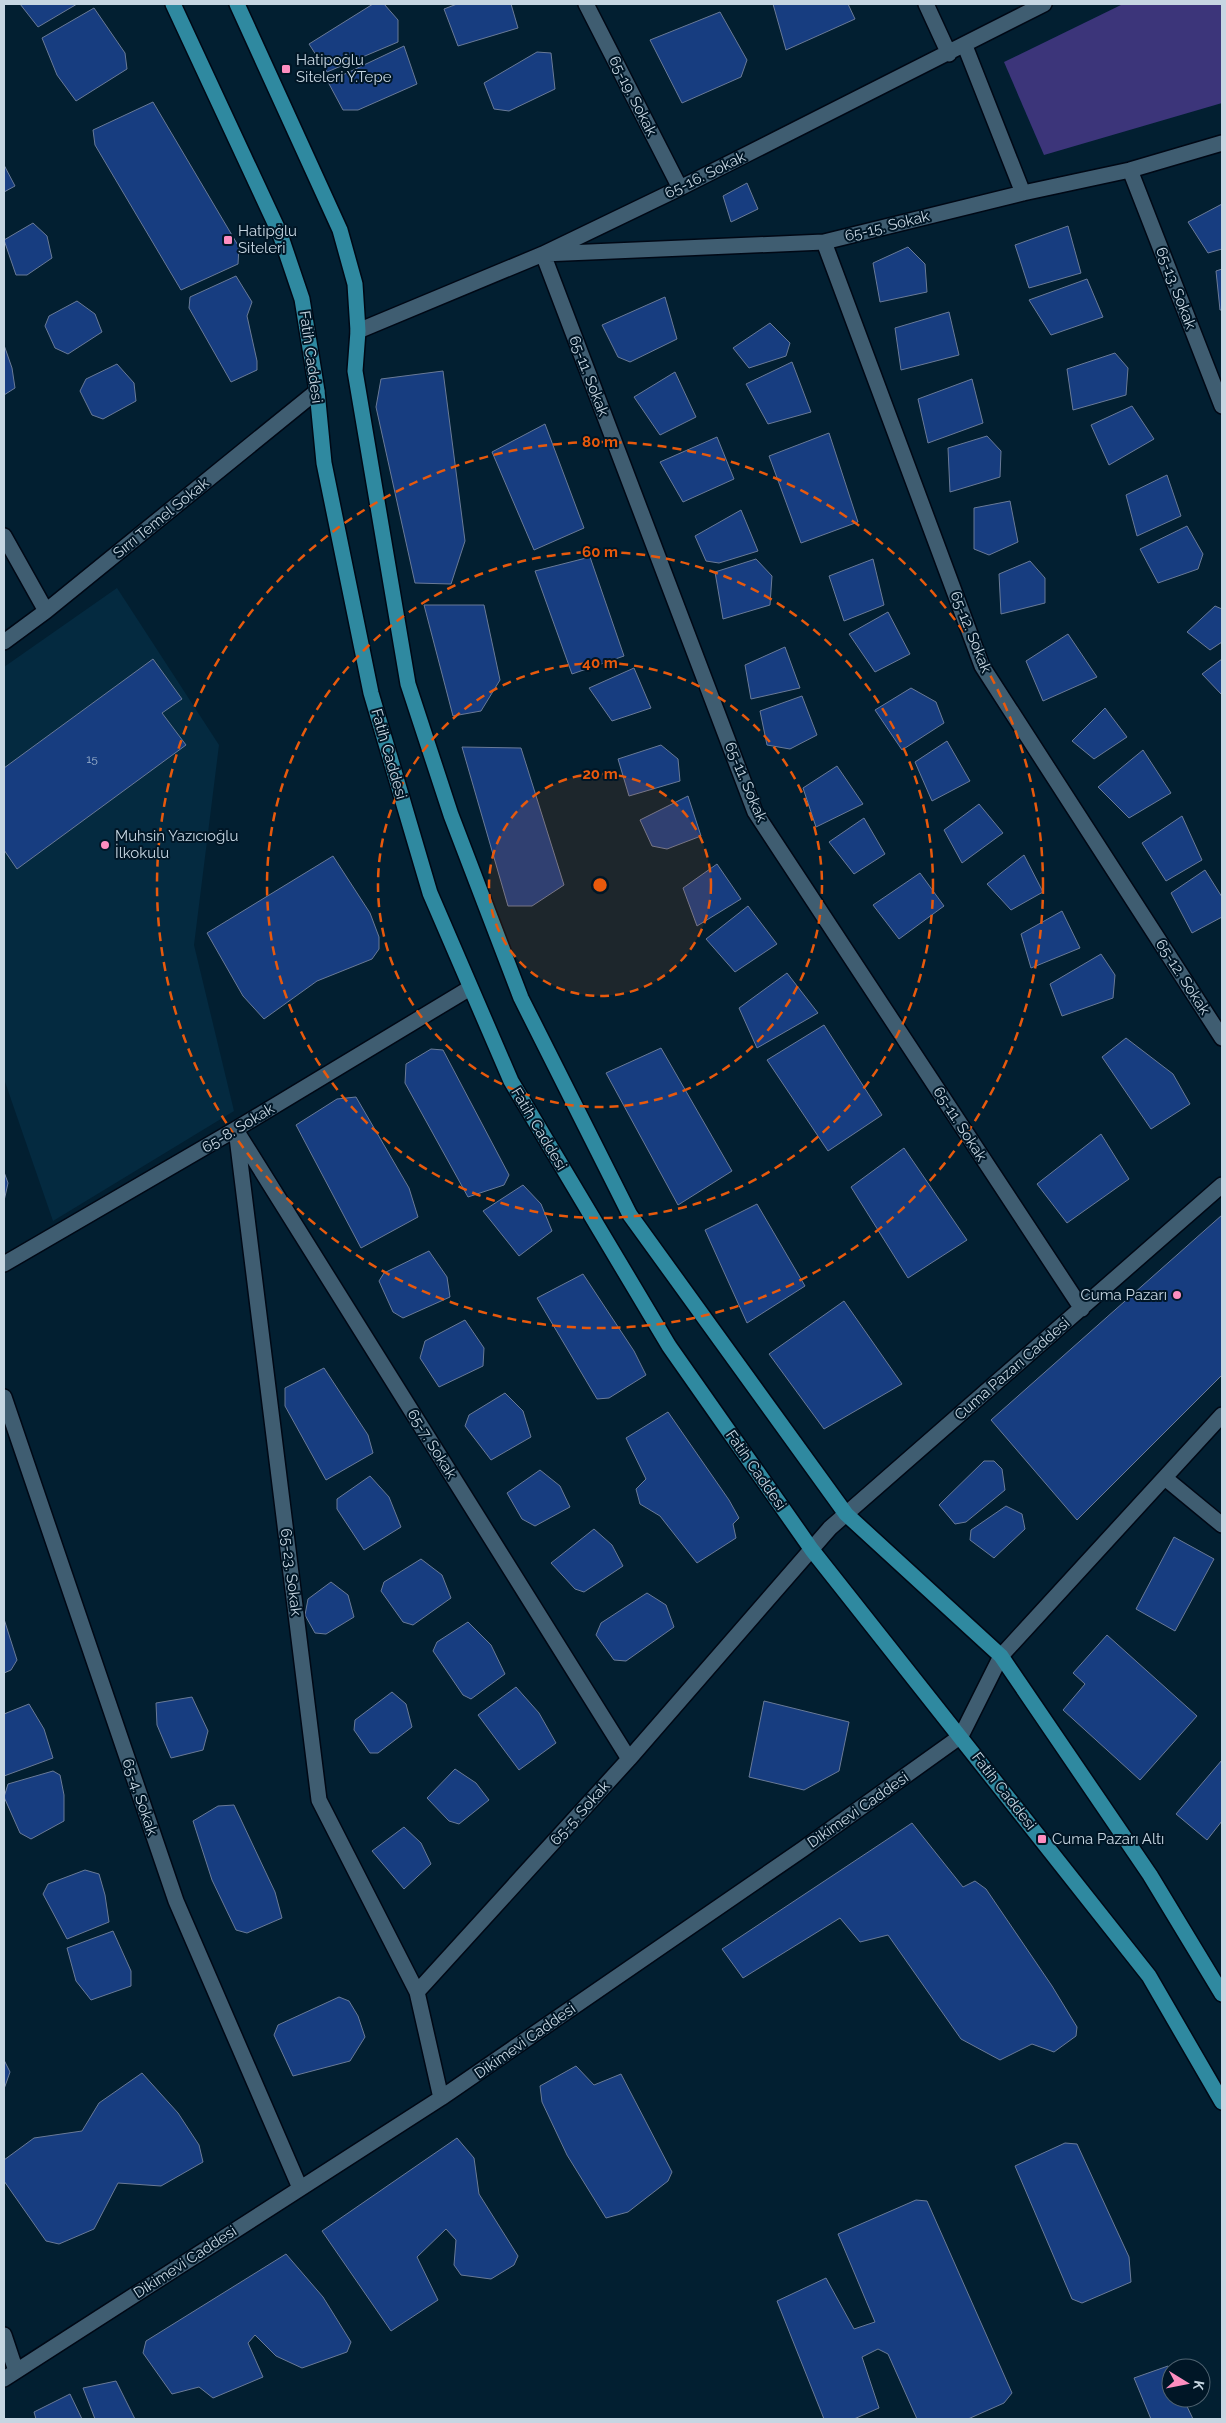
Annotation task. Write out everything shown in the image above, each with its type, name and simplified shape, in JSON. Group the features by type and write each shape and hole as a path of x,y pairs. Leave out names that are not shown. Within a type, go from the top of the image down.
{"main road":[{"name":"Fatih Caddesi","path":"173,4 280,234 302,299 317,391 324,463 371,693 430,894 511,1081 669,1346 812,1550 1149,1976 1222,2102"},
{"path":"237,4 340,230 355,284 358,331 355,371 408,684 451,815 521,998 630,1215 846,1514 1001,1656 1150,1875 1222,1994"}],"street":[{"name":"65-19. Sokak","path":"586,4 680,188"},
{"path":"926,4 949,54"},
{"name":"65-16. Sokak","path":"358,331 543,254 949,54 1044,4"},
{"path":"965,46 1023,193"},
{"name":"65-15. Sokak","path":"543,254 824,242 1023,193 1130,170 1222,143"},
{"name":"65-13. Sokak","path":"1130,170 1222,406"},
{"name":"65-12. Sokak","path":"824,242 982,666 1222,1038"},
{"name":"65-11. Sokak","path":"543,254 756,812 1082,1309"},
{"name":"Sırrı Temel Sokak","path":"4,642 46,612 317,391"},
{"path":"4,536 46,612"},
{"name":"65-8. Sokak","path":"4,1264 236,1129 470,988"},
{"name":"65-7. Sokak","path":"236,1129 628,1759"},
{"name":"65-23. Sokak","path":"236,1129 319,1800 417,1992"},
{"name":"Cuma Pazarı Caddesi","path":"812,1550 830,1528 1082,1309 1222,1184"},
{"name":"65-4. Sokak","path":"4,1397 176,1901 300,2188"},
{"path":"1001,1656 1222,1416"},
{"path":"1166,1478 1222,1524"},
{"name":"65-5. Sokak","path":"417,1992 628,1759 812,1550"},
{"name":"Dikimevi Caddesi","path":"10,2375 441,2098 803,1849 961,1736 1001,1656"},
{"path":"417,1992 441,2098"},
{"path":"4,2336 10,2375"}],"shaded area":[{"path":"1123,4 1222,4 1222,103 1044,155 1004,62"},
{"name":"Muhsin Yazıcıoğlu İlkokulu","path":"117,588 219,745 194,945 234,1111 53,1221 4,1079 4,667"}],"building":[{"path":"20,4 77,4 38,27"},
{"path":"373,4 384,4 398,20 398,42 327,72 309,44"},
{"path":"457,4 511,4 518,28 458,46 444,9"},
{"path":"773,4 848,4 855,19 786,50"},
{"path":"94,8 125,53 127,69 76,101 57,75 42,38"},
{"path":"720,12 747,60 741,77 682,103 650,40"},
{"path":"404,46 417,84 358,110 343,110 328,82"},
{"path":"537,52 551,53 555,89 509,111 494,109 484,83"},
{"path":"153,102 239,247 238,264 181,290 95,145 93,130"},
{"path":"4,165 15,186 4,192"},
{"path":"747,183 758,209 731,222 723,196"},
{"path":"1222,204 1222,249 1208,253 1188,222"},
{"path":"33,223 47,236 52,258 27,275 16,275 4,240"},
{"path":"1068,226 1081,273 1029,288 1015,245"},
{"path":"908,247 925,264 927,292 880,302 873,263"},
{"path":"1222,269 1222,310 1220,310 1216,271"},
{"path":"236,276 252,302 247,316 257,361 257,370 231,382 189,308 190,297"},
{"path":"1087,279 1103,317 1051,335 1029,300"},
{"path":"665,297 677,339 630,362 618,357 602,325"},
{"path":"77,301 95,314 102,332 68,354 55,348 45,326 49,316"},
{"path":"949,312 959,355 901,370 895,328"},
{"path":"770,323 790,343 786,356 749,368 733,348"},
{"path":"4,345 12,368 15,388 4,395"},
{"path":"1115,353 1128,368 1126,395 1073,410 1067,369"},
{"path":"792,362 811,412 768,424 746,384"},
{"path":"117,364 134,383 136,401 103,419 92,415 80,391 86,379"},
{"path":"443,371 465,541 451,584 415,583 376,407 381,379"},
{"path":"675,372 696,417 660,435 634,397"},
{"path":"972,379 983,423 928,443 918,399"},
{"path":"1132,406 1154,439 1109,465 1091,425"},
{"path":"545,424 584,528 534,550 492,452"},
{"path":"829,433 858,522 801,543 769,456"},
{"path":"987,436 1001,451 1000,477 950,492 948,448"},
{"path":"717,437 734,479 683,502 660,462"},
{"path":"1167,475 1181,516 1137,536 1126,495"},
{"path":"1010,501 1018,542 989,555 974,549 974,508"},
{"path":"741,510 758,551 719,563 706,561 695,536"},
{"path":"1187,526 1203,554 1198,569 1158,583 1140,549"},
{"path":"590,557 624,656 572,674 535,571"},
{"path":"756,559 772,576 770,605 723,619 715,572"},
{"path":"873,559 884,605 844,621 829,576"},
{"path":"1030,561 1045,578 1045,603 1001,614 999,574"},
{"path":"424,605 484,605 500,680 481,711 453,716"},
{"path":"1215,606 1222,609 1222,642 1210,650 1187,632"},
{"path":"888,612 910,654 875,672 849,634"},
{"path":"1068,634 1097,677 1043,701 1026,661"},
{"path":"785,647 800,688 751,699 745,665"},
{"name":"Muhsin Yazıcıoğlu İlkokulu","path":"153,659 182,699 162,713 186,745 17,869 4,850 4,768"},
{"path":"1222,659 1222,695 1202,674"},
{"path":"634,668 651,708 612,721 589,688"},
{"path":"911,688 936,702 944,723 902,750 875,710"},
{"path":"802,696 817,735 790,749 767,745 760,711"},
{"path":"1105,708 1127,737 1094,759 1072,741"},
{"path":"947,741 970,781 932,801 915,762"},
{"path":"661,745 678,759 680,781 629,796 618,759"},
{"path":"462,747 521,748 564,885 532,906 508,906"},
{"path":"1143,750 1171,793 1129,818 1098,787"},
{"path":"837,766 863,804 816,827 803,788"},
{"path":"688,796 701,836 667,849 652,846 640,820"},
{"path":"979,804 1003,833 962,863 944,830"},
{"path":"1182,816 1202,860 1166,881 1142,843"},
{"path":"864,818 885,854 854,874 829,842"},
{"path":"1024,855 1043,892 1011,910 987,884"},
{"path":"333,856 370,913 379,937 379,949 372,959 317,981 264,1019 243,996 207,933"},
{"path":"717,864 741,899 697,926 683,888"},
{"path":"1205,870 1222,897 1222,917 1192,933 1171,893"},
{"path":"920,873 944,906 899,939 873,905"},
{"path":"748,906 777,944 735,972 706,939"},
{"path":"1062,911 1080,948 1031,968 1021,934"},
{"path":"1101,954 1115,975 1113,998 1062,1016 1050,984"},
{"path":"787,973 818,1013 757,1048 739,1008"},
{"path":"824,1025 882,1115 828,1151 767,1060"},
{"path":"1126,1038 1173,1074 1190,1104 1151,1129 1102,1057"},
{"path":"661,1048 732,1171 678,1205 606,1073"},
{"path":"431,1049 443,1050 509,1175 504,1185 468,1197 405,1083 406,1064"},
{"path":"356,1097 409,1188 418,1217 361,1248 296,1125 337,1099"},
{"path":"1101,1134 1129,1179 1067,1223 1037,1184"},
{"path":"904,1148 967,1240 908,1278 851,1187"},
{"path":"4,1172 8,1183 4,1201"},
{"path":"523,1185 541,1204 552,1231 519,1256 483,1211"},
{"path":"757,1204 805,1286 747,1323 705,1230"},
{"name":"Cuma Pazarı","path":"1222,1215 1222,1375 1077,1520 991,1420"},
{"path":"429,1251 447,1277 450,1297 403,1318 393,1312 379,1281 384,1273"},
{"path":"583,1274 634,1351 646,1375 609,1398 597,1399 537,1298"},
{"path":"844,1301 902,1384 824,1429 769,1354"},
{"path":"465,1320 484,1348 483,1366 439,1387 420,1358 425,1341"},
{"path":"324,1368 368,1435 373,1453 326,1480 285,1406 285,1388"},
{"path":"505,1393 523,1411 531,1437 491,1460 465,1426 469,1415"},
{"path":"668,1412 729,1500 739,1518 733,1524 736,1538 697,1563 660,1516 640,1504 636,1489 646,1479 626,1438"},
{"path":"984,1461 994,1461 1002,1469 1005,1490 966,1522 955,1524 939,1505"},
{"path":"540,1470 560,1486 570,1507 535,1526 522,1519 507,1493"},
{"path":"370,1476 389,1497 401,1527 364,1550 337,1509 337,1499"},
{"path":"1006,1506 1022,1514 1025,1529 994,1558 970,1540 971,1530"},
{"path":"594,1529 612,1545 623,1566 584,1592 575,1589 551,1563"},
{"path":"1174,1537 1214,1559 1175,1631 1136,1609"},
{"path":"421,1559 442,1575 451,1598 413,1625 403,1622 381,1591 384,1582"},
{"path":"331,1582 348,1595 354,1617 326,1634 315,1633 305,1615 308,1599"},
{"path":"647,1593 666,1605 674,1627 626,1661 614,1660 596,1635 601,1623"},
{"path":"4,1619 17,1660 11,1670 4,1673"},
{"path":"468,1622 491,1645 505,1674 471,1699 463,1695 433,1651 437,1642"},
{"path":"1107,1635 1197,1716 1140,1780 1063,1710 1085,1684 1073,1673"},
{"path":"516,1687 539,1713 556,1743 519,1770 478,1715"},
{"path":"392,1692 406,1704 412,1727 378,1753 370,1753 354,1730 355,1720"},
{"path":"192,1697 208,1731 203,1750 171,1758 157,1725 156,1703"},
{"path":"764,1701 849,1722 839,1771 804,1790 749,1777"},
{"path":"29,1704 44,1729 53,1758 4,1776 4,1714"},
{"path":"1222,1760 1222,1821 1207,1840 1176,1814"},
{"path":"455,1769 476,1783 489,1800 459,1824 449,1821 427,1798"},
{"path":"53,1771 60,1775 64,1795 64,1821 31,1839 20,1833 4,1797 8,1784"},
{"path":"234,1805 275,1892 282,1918 247,1933 236,1930 212,1880 193,1821 218,1806"},
{"path":"912,1823 963,1887 975,1881 986,1889 1052,1986 1077,2027 1076,2036 1054,2052 1032,2044 1000,2060 961,2039 888,1935 860,1942 840,1918 743,1978 722,1949"},
{"path":"404,1827 421,1843 431,1864 404,1889 372,1851"},
{"path":"85,1870 99,1874 105,1895 109,1922 67,1939 43,1894 48,1884"},
{"path":"113,1931 131,1971 131,1986 91,2000 76,1981 67,1948"},
{"path":"339,1997 349,2001 358,2016 365,2037 350,2061 293,2076 274,2035 278,2025"},
{"path":"4,2060 10,2072 4,2089"},
{"path":"576,2066 594,2085 621,2074 672,2172 668,2181 628,2212 606,2218 567,2155 542,2102 540,2086"},
{"path":"142,2073 178,2113 199,2145 203,2162 161,2186 118,2183 94,2229 59,2244 46,2241 4,2181 4,2160 34,2138 82,2131 99,2103"},
{"path":"457,2138 474,2158 479,2194 518,2256 514,2265 491,2279 461,2275 454,2265 456,2240 446,2229 417,2257 438,2300 391,2331 322,2231"},
{"path":"1065,2143 1077,2144 1129,2257 1131,2282 1082,2303 1072,2299 1015,2166"},
{"path":"916,2200 927,2201 1012,2393 1004,2403 968,2419 917,2419 888,2354 878,2349 862,2357 879,2408 854,2419 824,2419 777,2301 826,2278 854,2329 875,2322 838,2234"},
{"path":"286,2254 323,2297 351,2342 347,2352 302,2368 276,2356 255,2335 248,2343 263,2377 213,2398 199,2387 172,2394 143,2353 146,2341"},
{"path":"1161,2368 1161,2408 1188,2408 1193,2419 1151,2419 1134,2378"},
{"path":"116,2381 135,2419 95,2419 83,2388"},
{"path":"70,2394 82,2419 36,2419 34,2412"}],"place":[{"name":"Hatipoğlu Siteleri Y.Tepe","path":"286,69"},
{"name":"Hatipğlu Siteleri","path":"228,240"},
{"name":"Muhsin Yazıcıoğlu İlkokulu","path":"105,845"},
{"name":"Cuma Pazarı","path":"1177,1295"},
{"name":"Cuma Pazarı Altı","path":"1042,1839"}]}
